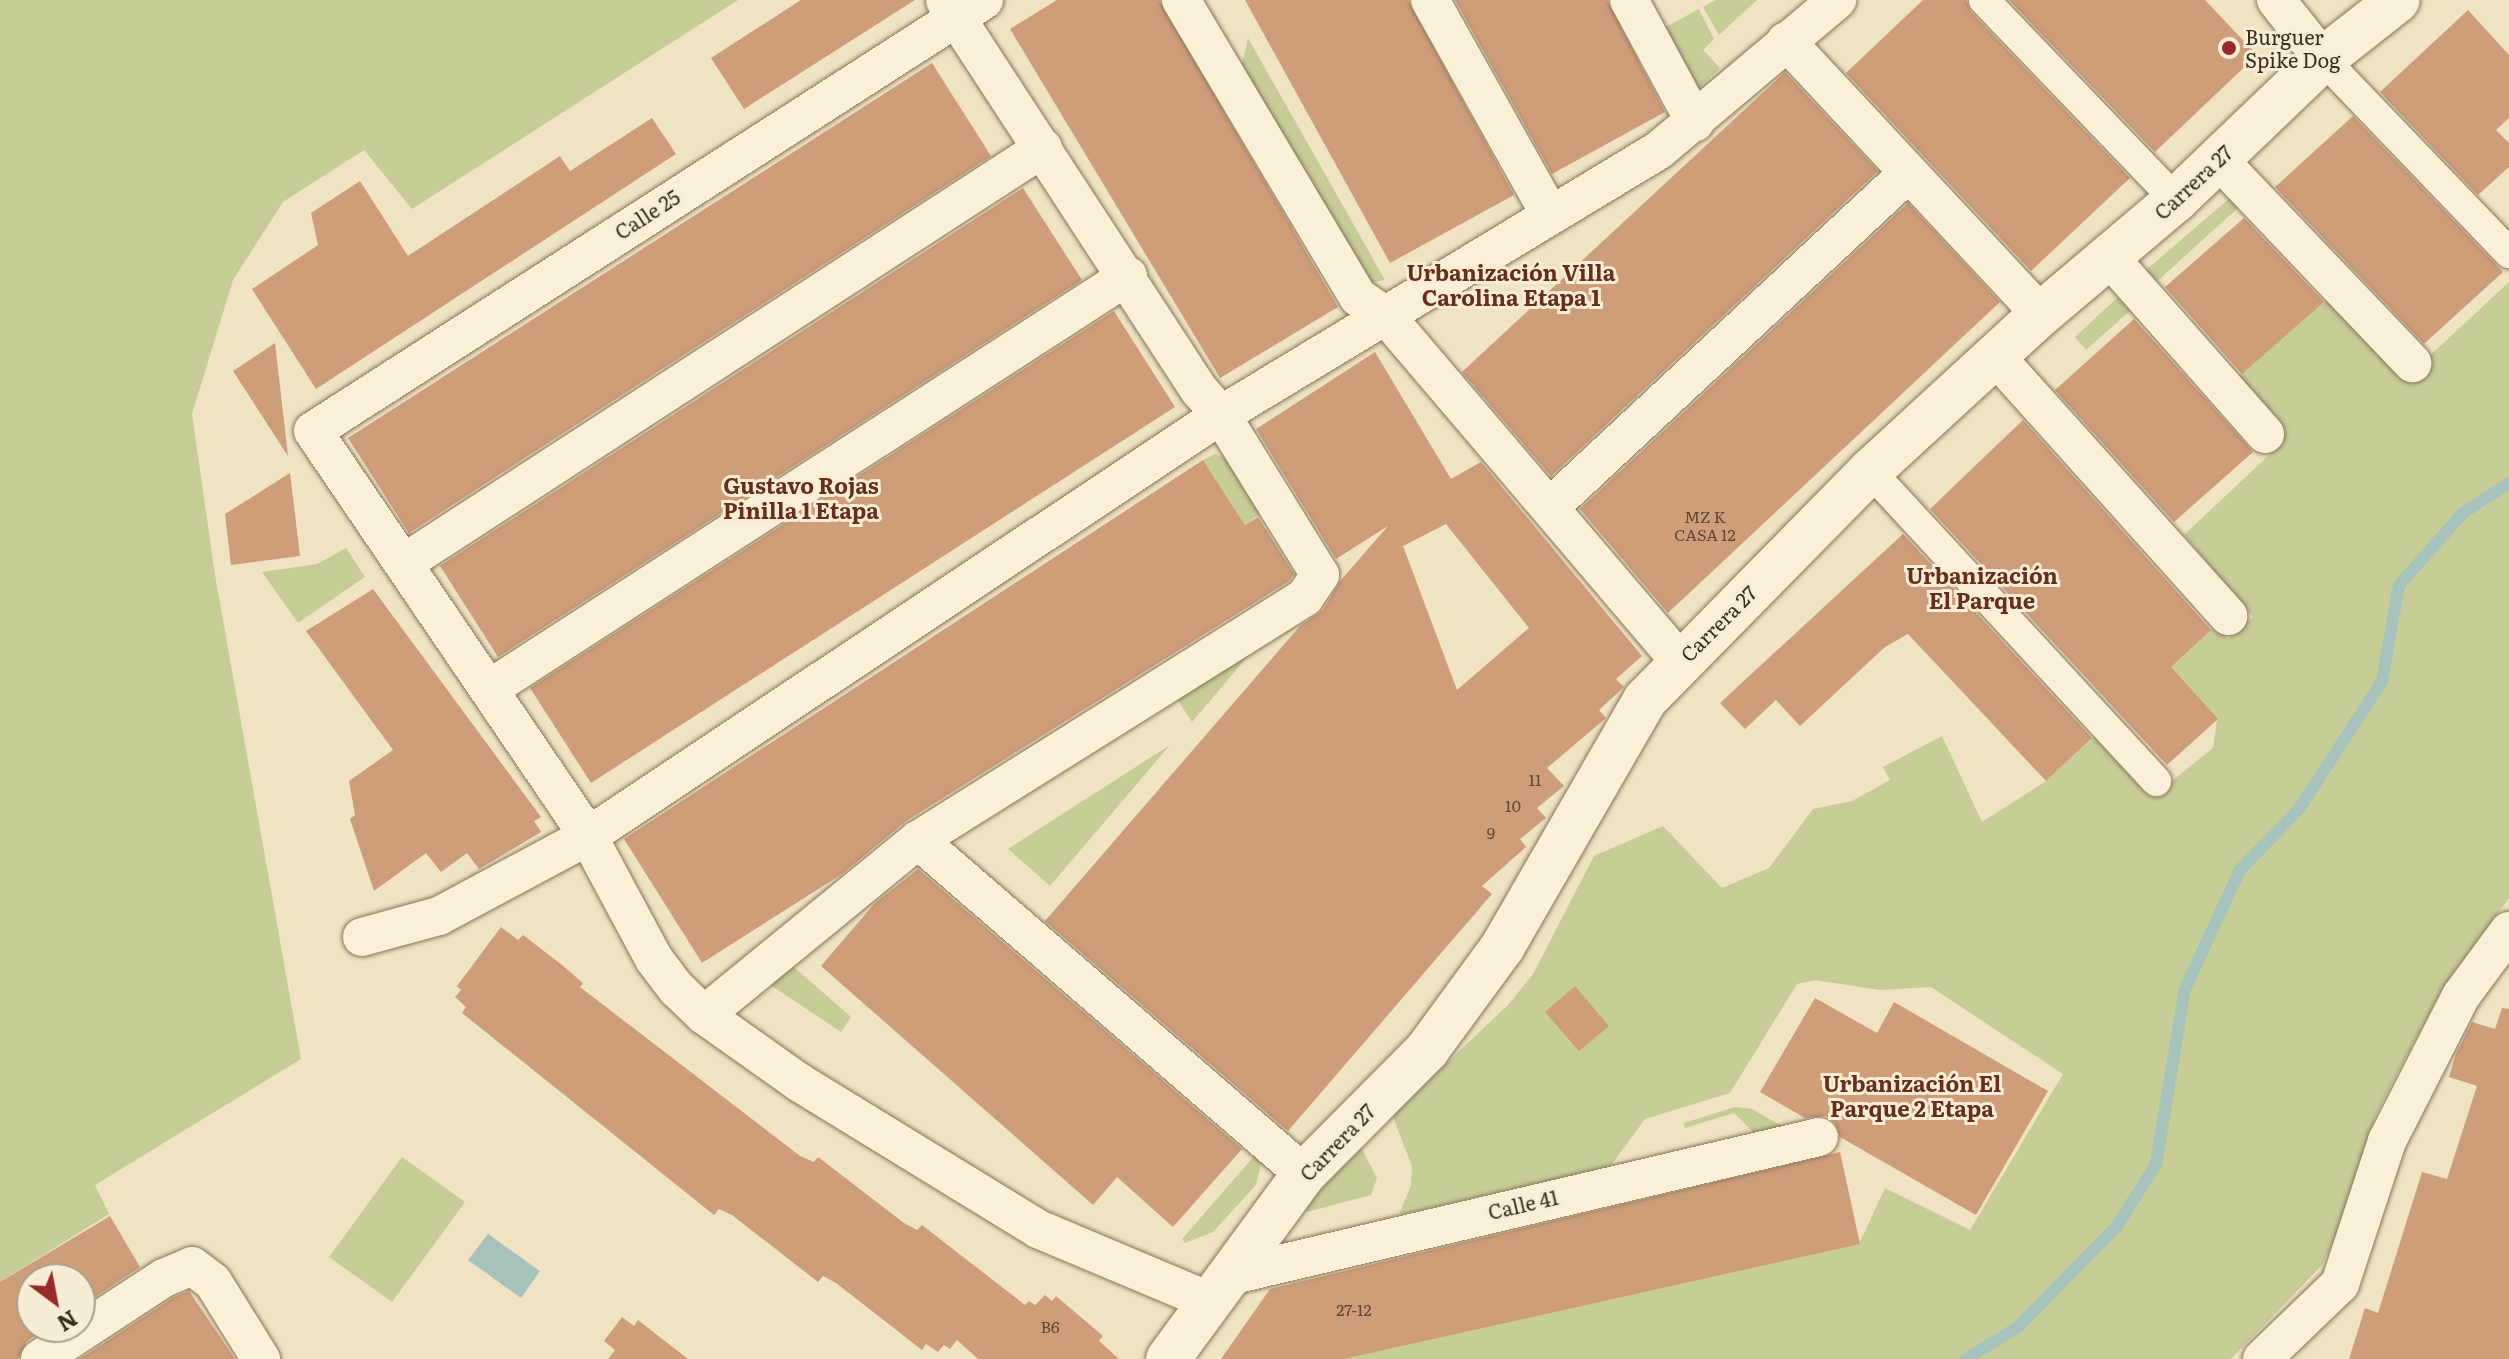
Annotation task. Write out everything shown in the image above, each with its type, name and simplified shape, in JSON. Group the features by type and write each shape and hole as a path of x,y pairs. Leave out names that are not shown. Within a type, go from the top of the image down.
{"street":[{"path":"1181,0 1358,297 1386,316 1680,661"},
{"path":"1430,0 1549,213"},
{"path":"1629,0 1695,122"},
{"path":"362,937 439,916 588,836 1221,415 1549,213 1659,150 1837,0"},
{"path":"1984,0 2176,200"},
{"path":"2276,0 2323,59 2509,253"},
{"name":"Carrera 27","path":"1168,1359 1304,1174 1427,1050 1503,946 1645,700 1680,661 1870,471 2041,314 2176,200 2323,59 2398,0"},
{"path":"704,1015 918,840 1305,597 1320,575 1221,415 1199,390 1043,148 961,6"},
{"name":"Calle 25","path":"404,563 313,431 961,6"},
{"path":"1786,41 2041,314"},
{"path":"1043,148 404,563 588,836 654,959 704,1015 800,1083 1038,1229 1219,1288"},
{"path":"2218,159 2412,363"},
{"path":"1550,507 1908,173"},
{"path":"2109,257 2265,434"},
{"path":"489,689 1128,276"},
{"path":"1996,357 2228,616"},
{"path":"1870,471 2156,781"},
{"path":"918,840 1304,1174"},
{"path":"2262,1359 2340,1284 2387,1141 2461,996 2509,931"},
{"name":"Calle 41","path":"1219,1288 1819,1137"},
{"path":"40,1359 164,1278 192,1266 213,1282 261,1359"}],"green space":[{"path":"0,0 738,0 412,209 364,150 283,202 233,280 192,414 215,575 301,1059 95,1185 109,1214 30,1263 16,1263 16,1272 0,1282"},
{"path":"1716,0 1757,0 1719,35 1703,7"},
{"path":"1699,9 1714,39 1703,50 1720,68 1697,90 1658,31"},
{"path":"1248,38 1385,280 1362,284 1239,76"},
{"path":"2232,196 2241,205 2152,286 2145,271"},
{"path":"2509,282 2509,898 2445,984 2376,1114 2347,1215 2322,1265 2231,1359 1344,1359 1859,1244 1885,1188 1970,1230 2063,1074 1931,987 1879,990 1815,980 1797,984 1730,1093 1645,1119 1610,1167 1399,1215 1411,1185 1412,1166 1392,1115 1509,1004 1533,974 1594,856 1663,826 1722,888 1769,868 1813,809 1852,801 1890,780 1883,767 1942,736 1982,822 2046,781 2096,735 2153,796 2213,748 2217,720 2171,667 2215,626 2228,639 2253,617 2184,535 2284,441 2232,382 2326,300 2408,376"},
{"path":"2117,298 2124,298 2132,309 2086,350 2075,337"},
{"path":"1215,454 1227,458 1263,512 1245,525 1203,460"},
{"path":"346,548 365,577 298,623 262,572 317,564"},
{"path":"1246,649 1250,654 1192,722 1176,698"},
{"path":"1170,745 1050,886 1008,849"},
{"path":"787,961 851,1017 841,1032 766,982"},
{"path":"1735,1107 1752,1109 1787,1129 1756,1135 1734,1113 1685,1128 1684,1123"},
{"path":"1361,1147 1377,1178 1371,1195 1307,1212 1302,1199"},
{"path":"1256,1154 1261,1164 1256,1185 1213,1232 1185,1243 1182,1239"},
{"path":"402,1157 465,1202 392,1302 329,1257"}],"water":[{"path":"488,1234 540,1271 521,1298 468,1260"}],"building":[{"path":"801,0 915,0 744,109 711,58"},
{"path":"1057,0 1159,0 1338,307 1220,378 1010,29"},
{"path":"1245,0 1408,0 1514,195 1390,263"},
{"path":"1455,0 1607,0 1665,112 1552,174"},
{"path":"1923,0 1966,0 1971,12 2130,178 2031,271 1846,73"},
{"path":"2009,0 2205,0 2257,55 2155,152"},
{"path":"2468,10 2509,55 2509,118 2496,130 2509,143 2509,167 2478,195 2380,92"},
{"path":"932,63 991,156 409,533 348,438"},
{"path":"1785,72 1878,171 1551,476 1462,372"},
{"path":"2353,116 2503,272 2424,344 2275,187"},
{"path":"652,118 676,154 316,389 252,289 318,245 311,213 360,181 408,256 560,156 570,171"},
{"path":"1023,188 1082,280 498,657 440,566"},
{"path":"1908,203 2000,302 1668,613 1580,509"},
{"path":"2244,218 2324,302 2242,374 2165,287"},
{"path":"1114,311 1175,407 591,783 530,688"},
{"path":"2134,319 2253,452 2174,522 2055,390"},
{"path":"275,343 288,456 233,371"},
{"path":"1375,352 1451,479 1481,462 1642,656 1616,679 1624,687 1599,710 1606,718 1547,768 1564,786 1537,808 1546,818 1520,839 1526,847 1482,886 1492,894 1288,1131 1045,921 1300,626 1323,610 1341,580 1388,526 1336,559 1256,429","holes":["1446,524 1529,628 1457,690 1403,546"]},
{"path":"2023,420 2211,630 2171,667 2218,719 2167,765 1930,509"},
{"path":"1203,460 1245,525 1258,517 1294,574 1289,581 906,821 842,874 702,963 624,839"},
{"path":"290,473 300,556 231,565 225,514"},
{"path":"1903,534 2092,738 2046,781 1908,634 1885,647 1800,726 1776,700 1745,729 1720,703"},
{"path":"373,589 541,817 534,821 541,832 479,869 467,853 441,872 426,853 374,891 350,819 355,815 349,781 393,750 306,631"},
{"path":"918,869 1242,1149 1173,1227 1117,1177 1093,1205 821,966 874,904"},
{"path":"501,927 518,940 523,935 583,983 580,987 800,1156 814,1162 818,1157 904,1223 917,1230 922,1225 1025,1305 1029,1301 1035,1305 1045,1295 1052,1301 1056,1296 1103,1336 1099,1341 1119,1359 978,1359 957,1340 950,1349 944,1345 938,1352 926,1344 922,1350 836,1283 823,1276 818,1282 732,1215 719,1209 714,1215 462,1013 466,1007 455,997 461,990 457,986"},
{"path":"1575,986 1609,1026 1579,1051 1545,1012"},
{"path":"1815,998 1877,1033 1894,1002 2048,1091 1976,1215 1840,1137 1835,1123 1826,1116 1805,1118 1760,1092"},
{"path":"2502,1008 2509,1009 2509,1359 2349,1359 2365,1308 2378,1313 2422,1172 2447,1179 2477,1086 2449,1077 2456,1054 2472,1022 2495,1029"},
{"path":"1840,1152 1860,1244 1344,1359 1221,1359 1270,1289"},
{"path":"110,1216 140,1267 96,1296 96,1263 32,1263"},
{"path":"16,1272 16,1343 26,1343 18,1359 0,1359 0,1282"},
{"path":"189,1291 235,1359 80,1359 174,1297"},
{"path":"622,1317 634,1326 638,1320 688,1359 608,1359 615,1350 604,1341"}],"waterway":[{"path":"1966,1359 2018,1327 2117,1226 2156,1164 2185,989 2240,870 2299,809 2382,681 2399,585 2463,513 2509,483"}],"place":[{"name":"Burguer Spike Dog","path":"2229,48"}],"district":[{"name":"Urbanización Villa Carolina Etapa 1","path":"1511,284"},
{"name":"Gustavo Rojas Pinilla 1 Etapa","path":"801,496"},
{"name":"Urbanización El Parque","path":"1982,586"},
{"name":"Urbanización El Parque 2 Etapa","path":"1912,1094"}]}
